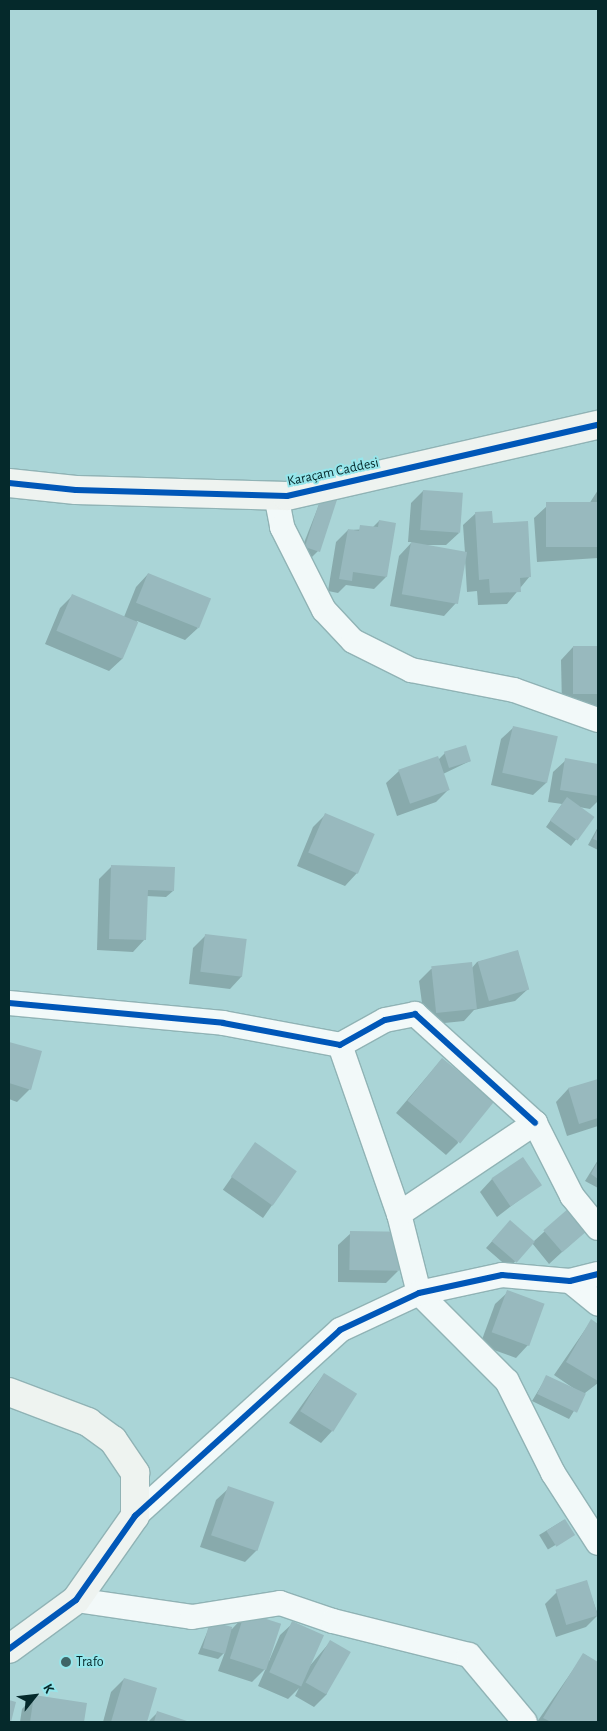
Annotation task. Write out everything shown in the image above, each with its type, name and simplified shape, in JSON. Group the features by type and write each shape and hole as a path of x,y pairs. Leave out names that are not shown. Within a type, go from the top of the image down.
{"street":[{"name":"Karaçam Caddesi","path":"9,483 76,490 276,495 598,425"},
{"path":"276,495 282,527 324,610 353,641 411,670 514,690 598,720"},
{"path":"9,1004 223,1023 340,1046 385,1020 415,1014 536,1123 572,1196 598,1228"},
{"path":"340,1046 399,1214 419,1292 507,1380 553,1473 590,1512 598,1543"},
{"path":"399,1214 536,1123"},
{"path":"9,1649 76,1600 135,1516 340,1330 419,1292 502,1275 570,1281 598,1274"},
{"path":"570,1281 598,1304"},
{"path":"9,1392 88,1422 113,1440 135,1473 135,1516"},
{"path":"76,1600 192,1617 280,1603 333,1621 469,1656 525,1722"}],"building":[{"path":"423,490 463,493 460,533 420,530"},
{"path":"323,491 338,496 320,552 305,547"},
{"path":"546,502 598,502 598,547 546,547"},
{"path":"492,511 493,523 528,521 531,577 520,578 521,592 490,593 489,579 479,580 475,512"},
{"path":"379,520 396,523 387,577 353,572 352,581 339,579 348,529 359,531 360,525 378,527"},
{"path":"411,542 467,552 458,604 402,594"},
{"path":"148,573 211,598 199,628 136,603"},
{"path":"72,594 138,622 123,659 56,631"},
{"path":"573,646 598,646 598,694 573,694"},
{"path":"513,726 558,736 547,783 502,773"},
{"path":"466,745 471,761 449,768 444,752"},
{"path":"438,756 450,790 410,804 398,770"},
{"path":"565,758 598,764 598,796 560,790"},
{"path":"567,797 595,817 577,840 550,820"},
{"path":"325,813 375,834 358,874 308,853"},
{"path":"598,828 598,841 593,839"},
{"path":"111,865 175,867 174,891 148,890 146,940 109,939"},
{"path":"205,934 247,939 242,977 200,972"},
{"path":"518,950 529,989 489,1001 478,962"},
{"path":"472,962 477,1009 436,1013 431,966"},
{"path":"9,1042 42,1051 31,1090 9,1083"},
{"path":"442,1058 495,1101 460,1144 407,1101"},
{"path":"598,1079 598,1118 579,1124 568,1088"},
{"path":"255,1142 297,1171 273,1206 231,1176"},
{"path":"523,1157 542,1185 511,1206 491,1178"},
{"path":"598,1161 598,1179 591,1174"},
{"path":"569,1208 588,1230 562,1252 543,1230"},
{"path":"510,1220 535,1242 517,1263 492,1241"},
{"path":"350,1231 400,1232 399,1271 349,1270"},
{"path":"507,1290 545,1304 529,1346 492,1332"},
{"path":"591,1319 598,1324 598,1381 566,1362"},
{"path":"324,1373 357,1394 333,1432 300,1411"},
{"path":"546,1375 586,1394 577,1413 537,1394"},
{"path":"228,1486 274,1502 257,1551 211,1535"},
{"path":"565,1519 575,1535 556,1547 546,1531"},
{"path":"587,1580 598,1615 566,1625 555,1590"},
{"path":"245,1612 281,1624 266,1670 230,1659"},
{"path":"210,1621 232,1627 225,1654 203,1648"},
{"path":"292,1621 324,1635 301,1686 269,1672"},
{"path":"330,1640 351,1652 326,1694 306,1682"},
{"path":"583,1653 598,1662 598,1722 551,1722 543,1718"},
{"path":"124,1678 157,1688 147,1722 111,1722"},
{"path":"34,1695 87,1703 84,1722 30,1722"},
{"path":"9,1700 16,1702 11,1722 9,1722"},
{"path":"157,1711 190,1722 154,1722"}],"cycle path":[{"path":"9,483 76,490 287,496 598,425"},
{"path":"9,1003 223,1023 340,1045 385,1020 415,1014 535,1123"},
{"path":"9,1649 76,1600 135,1516 340,1330 419,1293 502,1275 570,1281 598,1274"}],"place":[{"name":"Trafo","path":"66,1662"}]}
